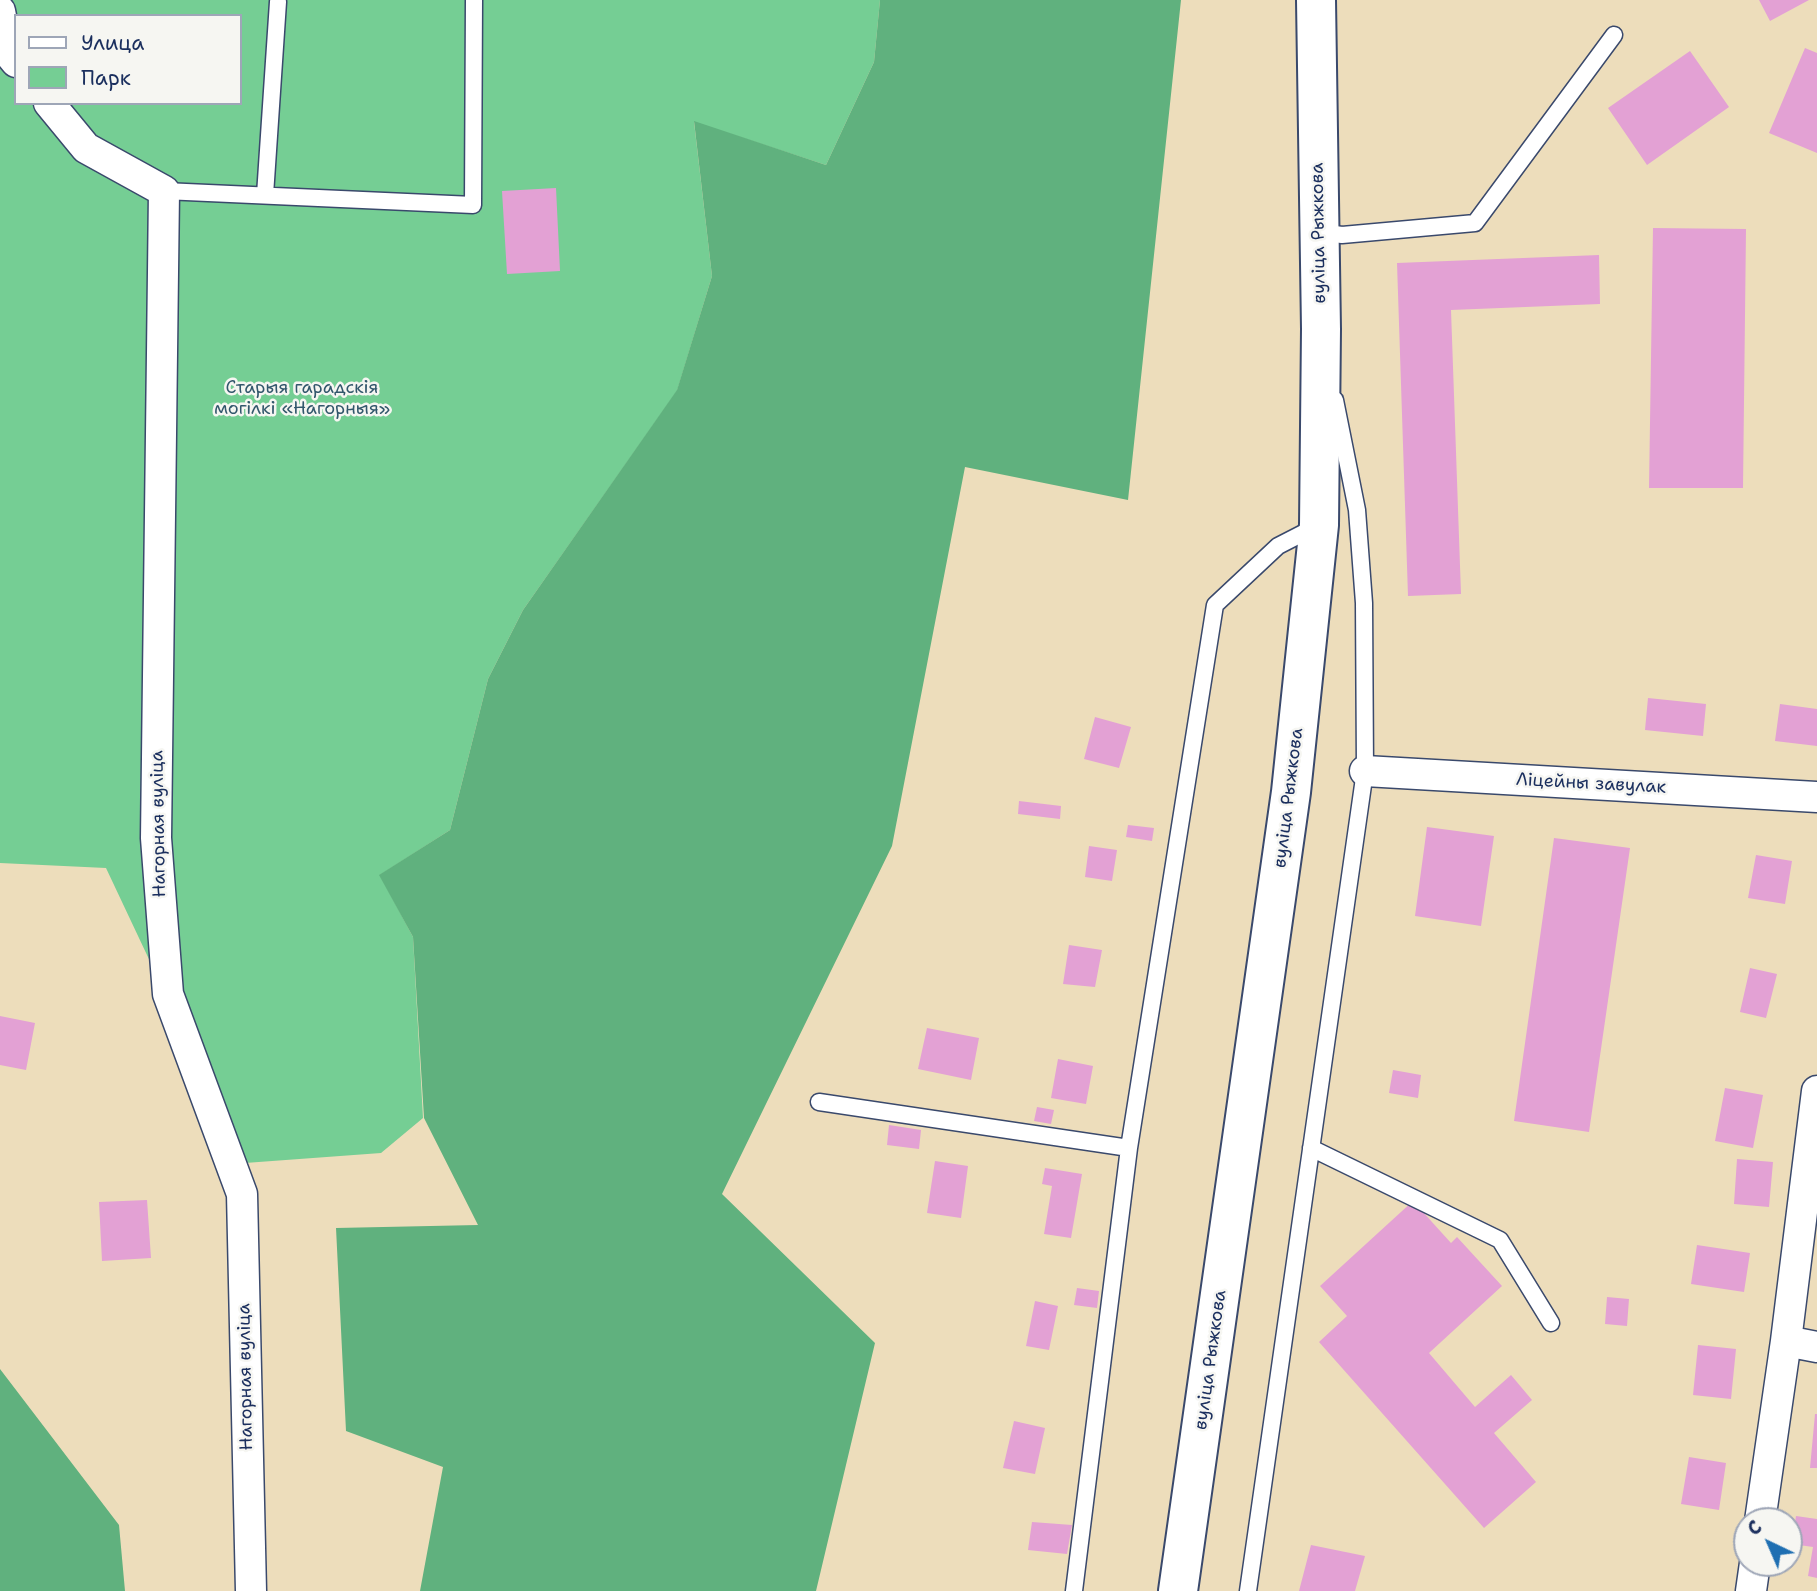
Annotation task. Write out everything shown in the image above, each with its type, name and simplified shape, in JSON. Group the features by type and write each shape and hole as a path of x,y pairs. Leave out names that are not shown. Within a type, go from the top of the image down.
{"main road":[{"name":"вуліца Рыжкова","path":"1178,1591 1291,792 1320,524 1321,329 1316,0"}],"street":[{"path":"0,11 8,52 14,60"},
{"path":"51,105 86,148 164,191"},
{"name":"Нагорная вуліца","path":"164,191 156,838 167,994 242,1195 251,1591"},
{"name":"Ліцейны завулак","path":"1365,771 1817,797"},
{"path":"1762,1507 1817,1091"},
{"path":"1786,1341 1817,1346"}],"lane":[{"path":"164,191 473,205 474,0"},
{"path":"265,195 278,2"},
{"path":"1318,232 1342,235 1475,223 1614,35"},
{"path":"1248,1591 1365,771 1364,603 1357,510 1321,329"},
{"path":"1074,1591 1129,1148 1214,605 1278,546 1320,524"},
{"path":"819,1102 1129,1148"},
{"path":"1311,1148 1500,1240 1551,1323"}],"green space":[{"name":"Старыя гарадскія могілкі «Нагорныя»","path":"0,0 880,0 874,62 826,165 694,122 712,276 677,391 523,610 488,679 450,830 380,875 413,937 423,1118 381,1153 245,1163 106,868 0,863"},
{"path":"880,0 1181,0 1128,500 965,467 892,846 722,1194 875,1343 816,1591 420,1591 443,1467 346,1431 336,1228 478,1225 424,1118 413,937 379,875 450,830 488,679 523,610 677,390 712,276 694,121 826,165 874,62"},
{"path":"0,1369 119,1525 125,1591 0,1591"}],"building":[{"path":"1759,0 1809,0 1770,21"},
{"path":"1805,48 1817,53 1817,153 1769,133"},
{"path":"1690,51 1729,107 1647,165 1608,108"},
{"path":"556,188 560,271 507,274 502,191"},
{"path":"1653,228 1746,229 1743,488 1649,488"},
{"path":"1599,255 1600,304 1451,310 1461,594 1408,596 1397,263"},
{"path":"1648,698 1706,704 1703,736 1645,730"},
{"path":"1780,704 1817,709 1817,746 1775,741"},
{"path":"1095,717 1131,727 1119,768 1084,759"},
{"path":"1019,801 1061,806 1060,819 1018,814"},
{"path":"1128,825 1154,828 1152,841 1126,837"},
{"path":"1427,827 1494,836 1481,926 1415,916"},
{"path":"1554,838 1630,848 1589,1132 1514,1121"},
{"path":"1089,846 1117,850 1112,881 1085,877"},
{"path":"1756,855 1792,861 1785,904 1748,898"},
{"path":"1069,945 1102,950 1095,987 1063,984"},
{"path":"1750,968 1777,974 1766,1018 1740,1012"},
{"path":"0,1016 35,1023 26,1070 0,1065"},
{"path":"927,1028 979,1038 971,1080 918,1069"},
{"path":"1058,1059 1093,1066 1086,1104 1051,1098"},
{"path":"1393,1070 1421,1075 1418,1098 1389,1093"},
{"path":"1725,1088 1763,1095 1753,1148 1715,1141"},
{"path":"1037,1107 1054,1110 1051,1124 1034,1121"},
{"path":"889,1125 921,1130 919,1149 887,1145"},
{"path":"1737,1159 1773,1162 1769,1207 1734,1204"},
{"path":"935,1161 968,1166 961,1218 927,1213"},
{"path":"1045,1168 1082,1174 1071,1238 1044,1234 1052,1186 1042,1184"},
{"path":"147,1200 151,1258 102,1261 99,1202"},
{"path":"1413,1201 1451,1243 1457,1237 1502,1286 1429,1353 1475,1407 1511,1375 1532,1400 1494,1433 1536,1482 1484,1528 1319,1342 1347,1316 1320,1286"},
{"path":"1697,1245 1750,1253 1744,1292 1691,1284"},
{"path":"1077,1288 1099,1291 1097,1308 1074,1305"},
{"path":"1607,1297 1629,1299 1627,1326 1605,1324"},
{"path":"1035,1301 1058,1306 1049,1350 1026,1346"},
{"path":"1698,1345 1736,1349 1731,1399 1693,1395"},
{"path":"1815,1414 1817,1468 1810,1468"},
{"path":"1014,1421 1045,1428 1035,1474 1003,1468"},
{"path":"1689,1457 1726,1463 1719,1510 1681,1504"},
{"path":"1803,1517 1817,1519 1817,1578 1808,1576 1813,1547 1803,1546"},
{"path":"1032,1522 1072,1525 1067,1554 1028,1550"},
{"path":"1311,1545 1365,1556 1355,1591 1299,1591"}]}
